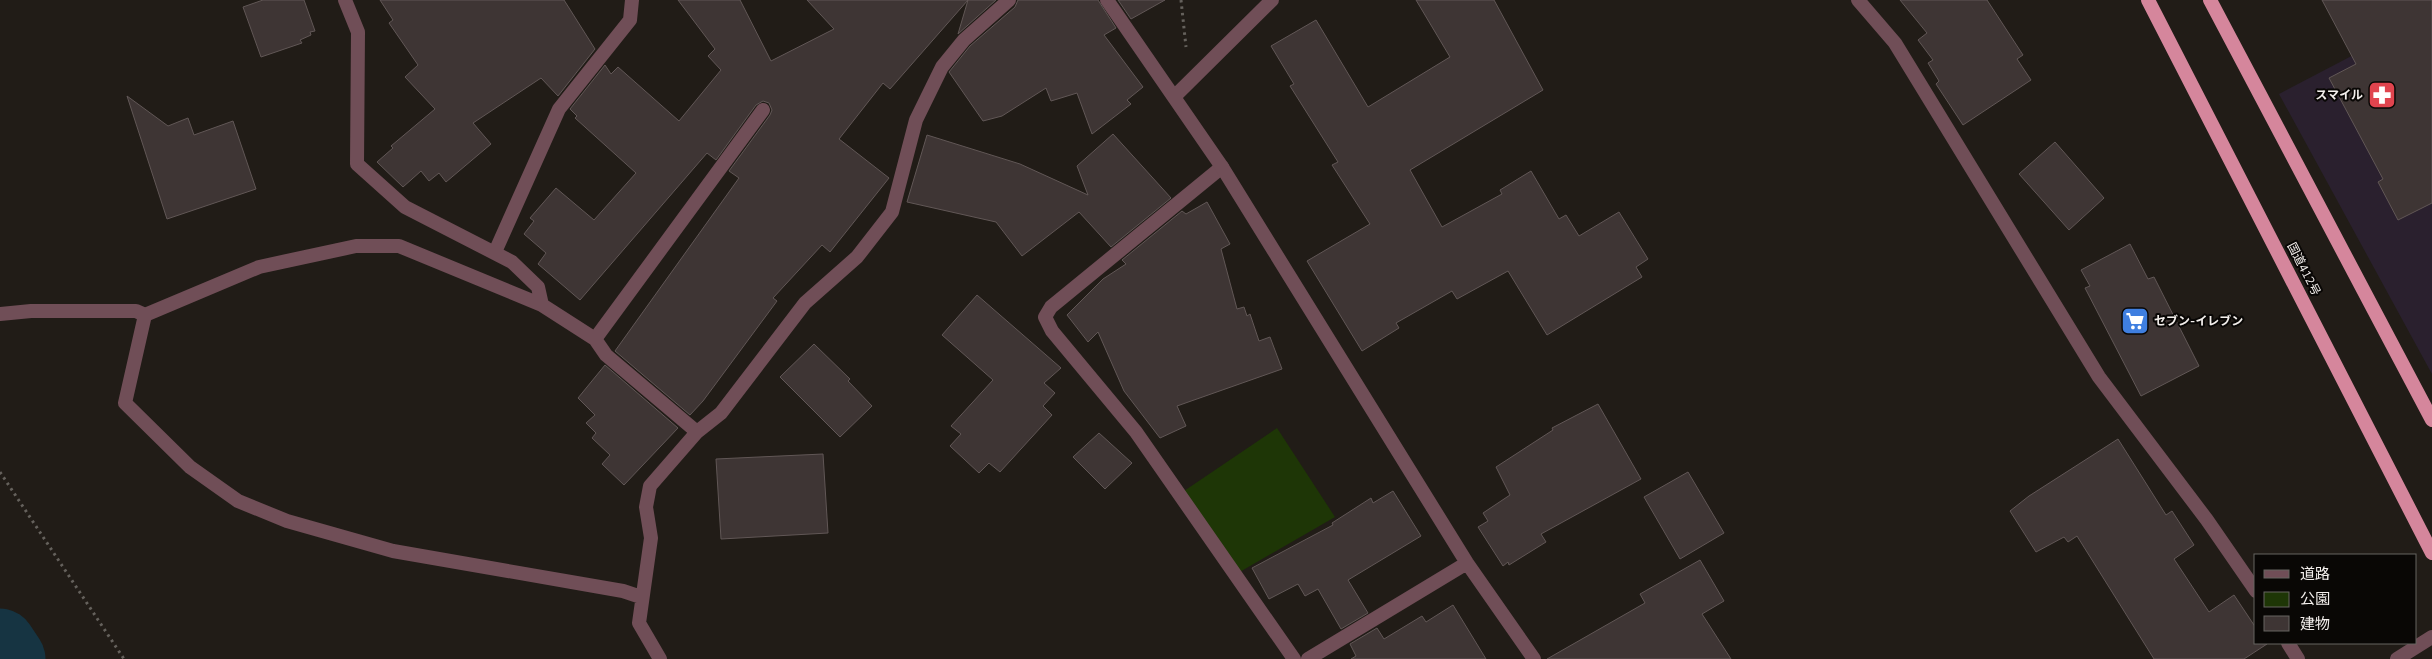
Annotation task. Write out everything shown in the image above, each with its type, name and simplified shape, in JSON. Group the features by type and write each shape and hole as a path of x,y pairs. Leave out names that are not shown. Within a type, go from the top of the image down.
{"highway":[{"name":"国道412号","path":"2148,0 2432,553"},
{"path":"2210,0 2432,420"}],"street":[{"path":"345,0 358,32 357,164 404,206 512,262 538,287 542,305"},
{"path":"495,252 559,108 630,20 632,0"},
{"path":"660,659 639,623 641,597 648,572 651,538 646,507 650,486 697,432 721,413 805,303 857,257 892,212 916,120 942,67 964,40 1009,0"},
{"path":"1107,0 1175,96 1222,167 1467,563 1534,659"},
{"path":"1175,96 1272,0"},
{"path":"1858,0 1895,43 2099,377 2207,520 2254,588"},
{"path":"595,339 763,110"},
{"path":"1222,167 1051,307 1045,318 1052,331 1136,432 1294,659"},
{"path":"0,314 60,311 136,311 144,315 259,267 356,246 399,246 542,305 595,339 606,355 697,432"},
{"path":"144,315 125,403 190,467 238,501 287,521 393,551 623,591 641,597"},
{"path":"1308,659 1467,563"},
{"path":"2397,659 2432,637"},
{"path":"2289,644 2298,659"}],"path":[{"path":"1181,0 1190,82"},
{"path":"0,472 124,659"}],"shaded area":[{"path":"2407,27 2432,70 2432,374 2279,94"}],"green space":[{"path":"1277,428 1335,517 1238,573 1184,491"}],"building":[{"path":"263,0 304,0 315,31 310,32 311,35 300,40 302,43 261,57 243,7"},
{"path":"380,0 564,0 595,49 558,96 541,78 473,123 491,144 446,182 439,173 429,181 421,171 403,187 377,162 393,148 391,146 435,109 405,77 418,65 389,23 393,20"},
{"path":"678,0 740,0 771,61 834,29 807,0 968,0 890,89 883,83 839,139 889,178 830,252 822,245 773,298 777,301 703,401 690,415 615,351 739,178 729,171 770,115 772,110 769,103 763,101 756,105 716,160 707,153 580,300 538,264 546,253 524,234 534,221 530,218 556,188 594,220 636,173 575,118 577,116 570,109 605,65 611,74 618,67 679,121 721,70 708,56 715,49"},
{"path":"968,0 996,0 958,34"},
{"path":"1018,0 1098,0 1116,28 1104,35 1143,87 1127,100 1131,104 1092,134 1077,93 1051,101 1046,88 1002,116 983,121 949,72 970,46 1015,7"},
{"path":"1118,0 1165,0 1131,19"},
{"path":"1416,0 1494,0 1543,90 1410,170 1442,227 1502,194 1500,190 1531,171 1559,219 1566,215 1579,236 1619,212 1648,259 1636,267 1642,277 1547,335 1508,271 1457,299 1452,291 1396,323 1399,328 1362,351 1307,261 1370,224 1332,165 1338,162 1290,86 1294,84 1271,46 1316,20 1368,107 1450,57"},
{"path":"1900,0 1987,0 2023,55 2017,59 2031,80 1963,125 1936,84 1939,81 1928,63 1933,60 1918,40 1927,33"},
{"path":"2322,0 2432,0 2432,203 2398,220 2378,182 2383,179 2329,78 2356,64"},
{"path":"127,96 168,126 188,118 194,135 233,121 256,189 167,219"},
{"path":"1113,134 1171,198 1111,247 1079,212 1022,256 996,222 907,202 927,135 1020,164 1088,195 1077,166"},
{"path":"2055,142 2104,198 2069,230 2019,174"},
{"path":"1207,202 1230,244 1221,249 1237,309 1244,307 1247,316 1250,314 1259,341 1270,337 1282,369 1177,406 1186,426 1160,438 1124,391 1098,332 1088,342 1067,315 1103,279 1126,264 1122,260 1182,211 1186,214"},
{"path":"2130,244 2148,279 2154,277 2199,366 2141,396 2085,288 2090,286 2081,270"},
{"path":"977,295 1061,368 1044,383 1055,393 1043,406 1052,415 1000,472 989,463 979,473 950,446 961,434 951,426 993,380 942,335"},
{"path":"814,344 850,379 848,381 872,406 840,437 780,377"},
{"path":"605,365 678,428 624,485 602,464 610,455 592,438 596,433 586,423 595,415 578,398"},
{"path":"1598,404 1641,479 1541,534 1546,542 1509,565 1508,562 1503,566 1478,527 1488,521 1483,513 1510,495 1496,467 1553,430 1552,428"},
{"path":"1099,433 1132,463 1105,489 1073,457"},
{"path":"2118,439 2166,515 2172,511 2194,545 2174,559 2209,612 2234,595 2254,625 2254,644 2267,644 2244,659 2154,659 2077,536 2068,542 2064,537 2036,552 2010,511 2029,496"},
{"path":"823,454 828,533 721,539 716,459"},
{"path":"1688,472 1724,533 1680,559 1644,497"},
{"path":"1393,491 1421,536 1348,580 1368,613 1341,629 1318,589 1305,596 1298,584 1269,599 1252,568 1333,525 1332,523 1371,498 1373,503"},
{"path":"1700,560 1724,601 1702,614 1731,659 1547,659 1645,603 1640,594"},
{"path":"1453,605 1486,659 1351,659 1356,656 1350,644 1377,628 1384,639 1422,616 1426,622"}],"waterway":[{"path":"0,644 10,659"}],"place":[{"name":"スマイル","path":"2382,95"},
{"name":"セブン-イレブン","path":"2135,321"}]}
